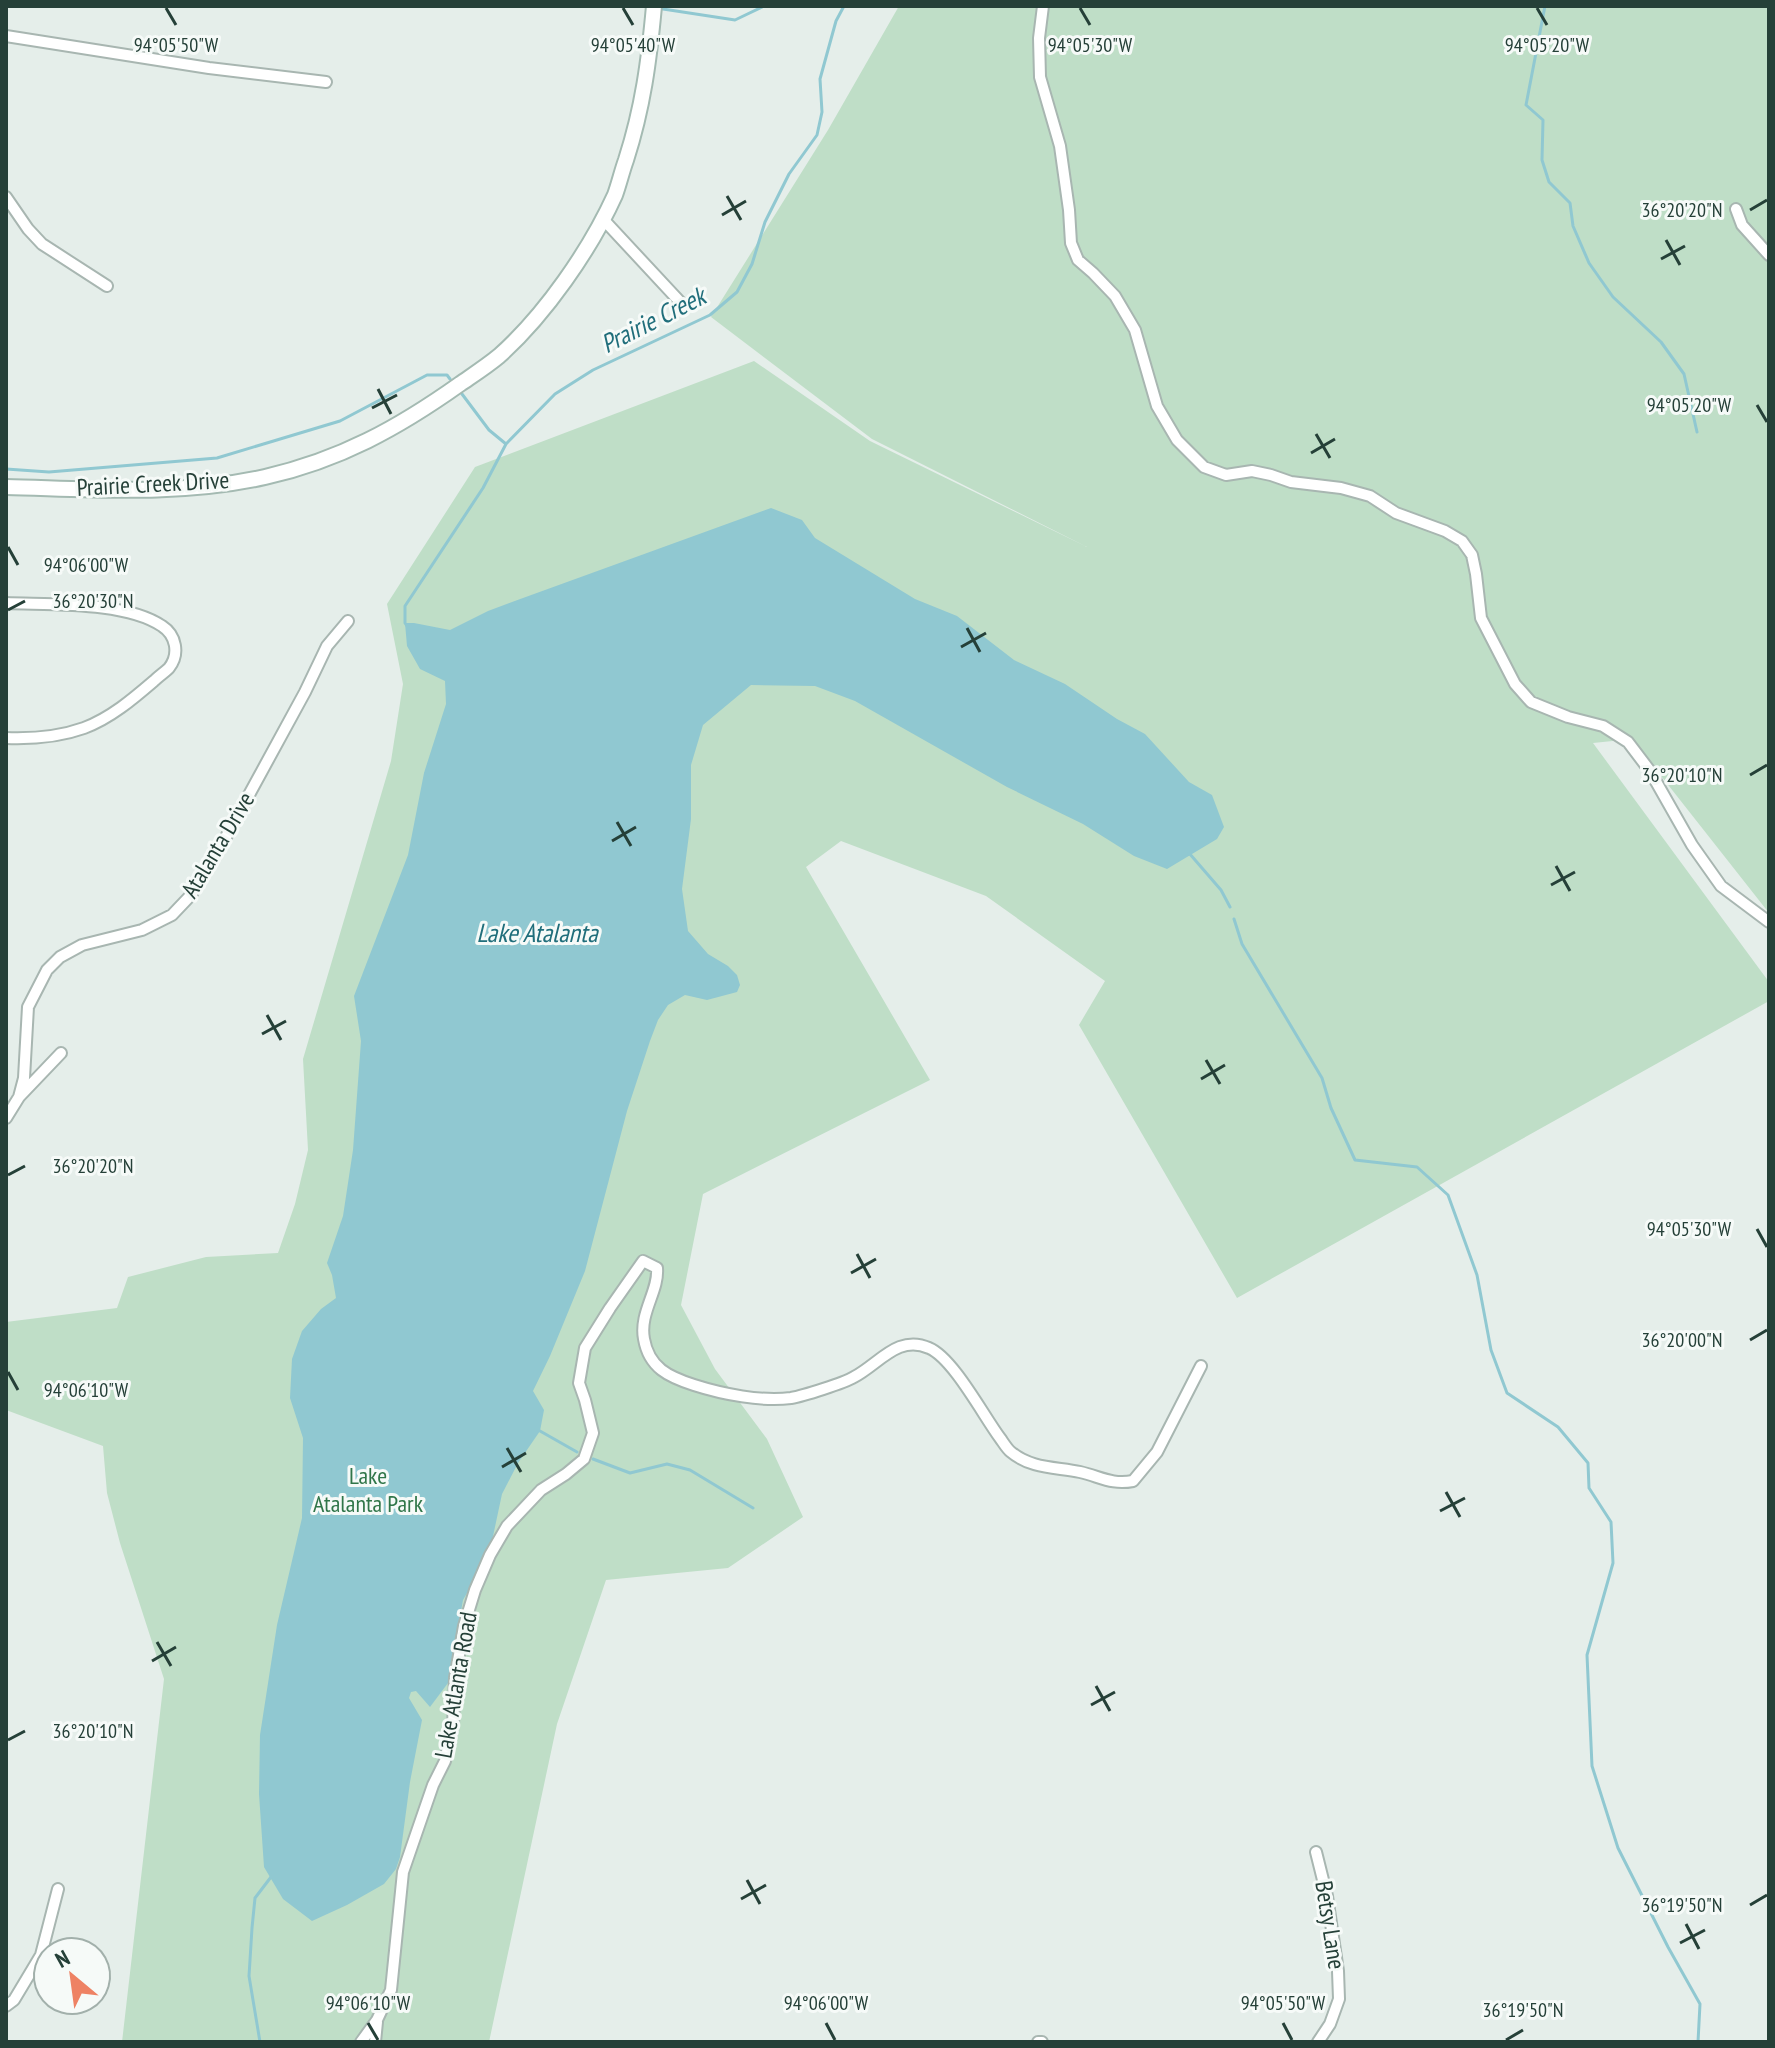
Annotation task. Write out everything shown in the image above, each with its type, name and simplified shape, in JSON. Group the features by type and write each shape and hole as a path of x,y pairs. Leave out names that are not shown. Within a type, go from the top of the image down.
{"main road":[{"name":"Prairie Creek Drive","path":"6,487 125,490 194,487 263,477 310,465 368,442 428,407 499,356 544,308 583,254 615,193 636,129 648,67 654,6"}],"street":[{"path":"1043,6 1039,38 1040,77 1060,146 1071,243 1078,260 1115,296 1135,330 1157,406 1177,440 1204,467 1226,475 1252,471 1291,482 1341,488 1370,496 1396,513 1445,531 1462,541 1472,555 1481,618 1515,684 1531,702 1568,717 1603,726 1628,742 1650,771 1692,845 1721,886 1769,922"},
{"path":"6,36 209,68 326,82"},
{"path":"6,197 42,244 107,286"},
{"path":"1736,209 1742,225 1769,255"},
{"path":"602,218 682,304"},
{"path":"6,603 120,609 165,627 175,639 170,666 126,705 86,728 39,739 6,738"},
{"name":"Atalanta Drive","path":"19,1097 24,1078 28,1007 47,970 60,957 82,945 142,930 172,915 191,895 233,824 327,646 348,621"},
{"path":"6,1118 19,1097 61,1053"},
{"name":"Lake Atlanta Road","path":"361,2042 377,2020 391,1990 403,1872 433,1785 445,1761 453,1724 455,1678 475,1590 507,1526 541,1490 584,1459 593,1433 579,1383 585,1348 643,1261 657,1268 658,1276 645,1312 644,1338 653,1362 672,1378 753,1398 790,1398 854,1378 902,1344 917,1344 932,1349 954,1369 1011,1452 1033,1464 1079,1472 1118,1484 1133,1481 1157,1452 1201,1366"},
{"name":"Betsy Lane","path":"1316,1852 1327,1896 1339,1999 1330,2024 1318,2042"},
{"path":"6,2006 14,2000 41,1955 58,1889"},
{"name":"Lake Atlanta Road","path":"375,2042 377,2020"}],"green space":[{"name":"Lake Atalanta Park","path":"899,6 1769,6 1769,913 1632,739 1593,743 1769,982 1769,1001 1237,1298 1079,1025 1105,981 986,896 841,841 806,867 930,1080 703,1194 681,1305 715,1369 767,1439 803,1517 728,1568 606,1580 557,1724 489,2042 122,2042 164,1679 120,1543 107,1493 103,1446 6,1410 6,1322 117,1308 128,1277 206,1257 278,1253 295,1204 308,1150 303,1059 391,761 403,684 387,604 475,467 754,361 870,441 1087,547 872,439 711,317 828,130"}],"water":[{"name":"Lake Atalanta","path":"771,508 802,520 815,538 915,599 957,616 1014,660 1065,684 1145,734 1189,782 1212,795 1224,827 1217,839 1167,869 1134,856 1083,824 1007,787 855,701 815,686 751,685 703,725 691,765 691,819 682,889 688,931 708,954 737,975 740,985 737,992 707,1000 685,995 668,1005 658,1020 627,1111 585,1271 533,1391 544,1410 540,1431 502,1494 489,1555 463,1600 448,1683 430,1707 416,1691 411,1692 409,1698 422,1720 396,1869 384,1884 312,1921 283,1899 264,1867 259,1794 260,1735 277,1625 302,1518 303,1438 290,1398 292,1359 302,1331 321,1309 336,1298 327,1263 343,1216 353,1150 361,1041 354,996 408,855 424,773 446,704 445,681 420,669 407,646 405,623 450,630 488,611"}],"waterway":[{"path":"663,9 735,20 764,6"},
{"name":"Prairie Creek","path":"407,626 405,606 483,488 506,444 555,394 593,370 710,315 737,292 752,264 765,222 789,174 817,135 822,112 820,79 836,21 844,6"},
{"path":"1545,6 1526,105 1543,120 1542,160 1549,182 1570,203 1573,226 1589,263 1613,297 1661,342 1684,374 1697,432"},
{"path":"6,469 49,472 217,458 340,421 427,375 447,375 450,379"},
{"path":"462,394 489,430 506,444"},
{"path":"1189,853 1221,890 1230,907"},
{"path":"1234,919 1242,944 1322,1078 1331,1108 1355,1160 1417,1167 1448,1195 1477,1275 1491,1350 1507,1393 1558,1427 1588,1463 1589,1488 1611,1522 1613,1563 1587,1655 1592,1766 1618,1848 1700,2004 1698,2042"},
{"path":"540,1431 577,1452"},
{"path":"593,1459 630,1473 667,1464 690,1470 753,1508"},
{"path":"260,2042 249,1976 252,1928 255,1898 271,1877"}]}
